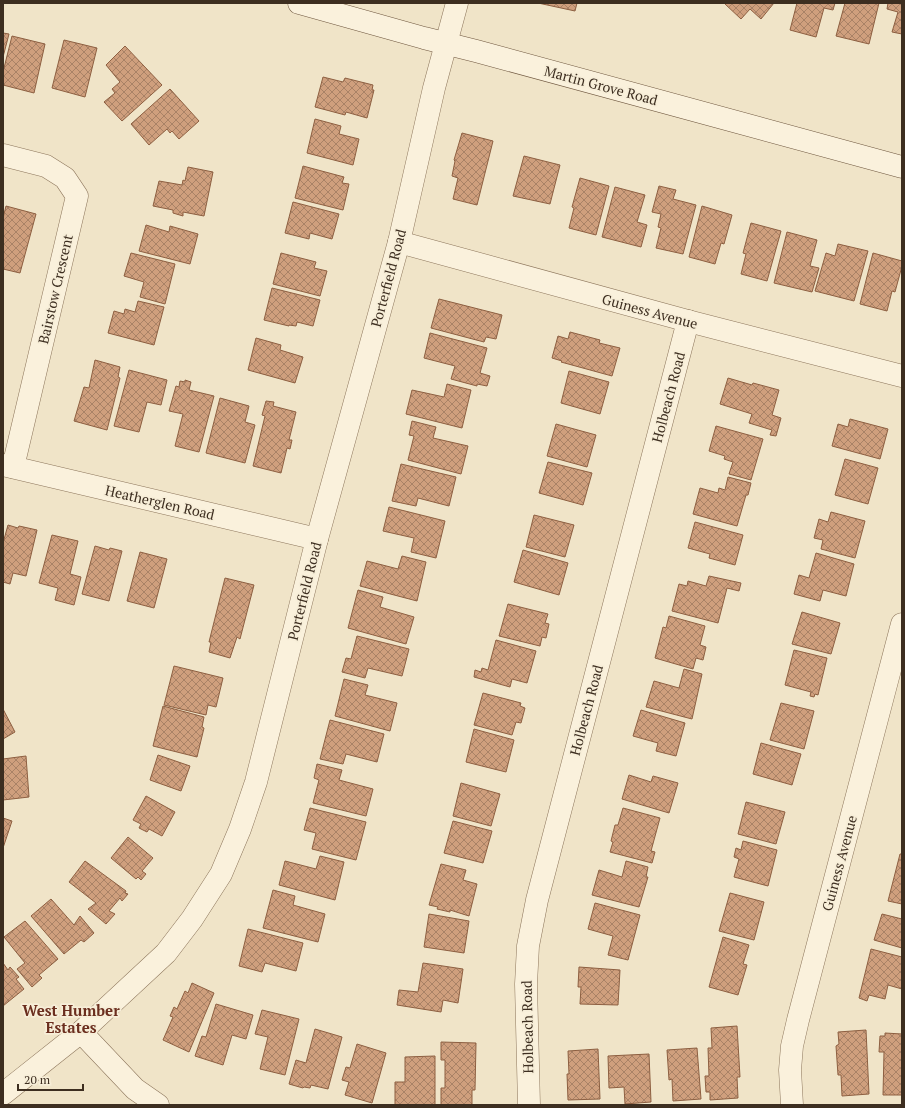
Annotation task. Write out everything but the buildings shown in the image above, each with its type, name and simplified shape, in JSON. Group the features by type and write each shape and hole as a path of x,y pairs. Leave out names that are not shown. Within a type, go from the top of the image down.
{"street":[{"name":"Martin Grove Road","path":"299,3 445,44 902,167"},
{"name":"Porterfield Road","path":"3,1094 81,1032 166,953 192,919 221,874 240,829 256,782 317,539 399,242 432,95 457,3"},
{"name":"Bairstow Crescent","path":"3,155 46,166 65,178 77,196 8,466"},
{"name":"Guiness Avenue","path":"399,242 688,321 902,376"},
{"name":"Holbeach Road","path":"529,1105 526,984 528,946 536,900 688,321"},
{"name":"Heatherglen Road","path":"8,466 317,539"},
{"name":"Guiness Avenue","path":"792,1105 790,1070 792,1046 902,624"},
{"path":"81,1032 135,1089 158,1105"}],"district":[{"name":"West Humber Estates","path":"71,1018"}]}
